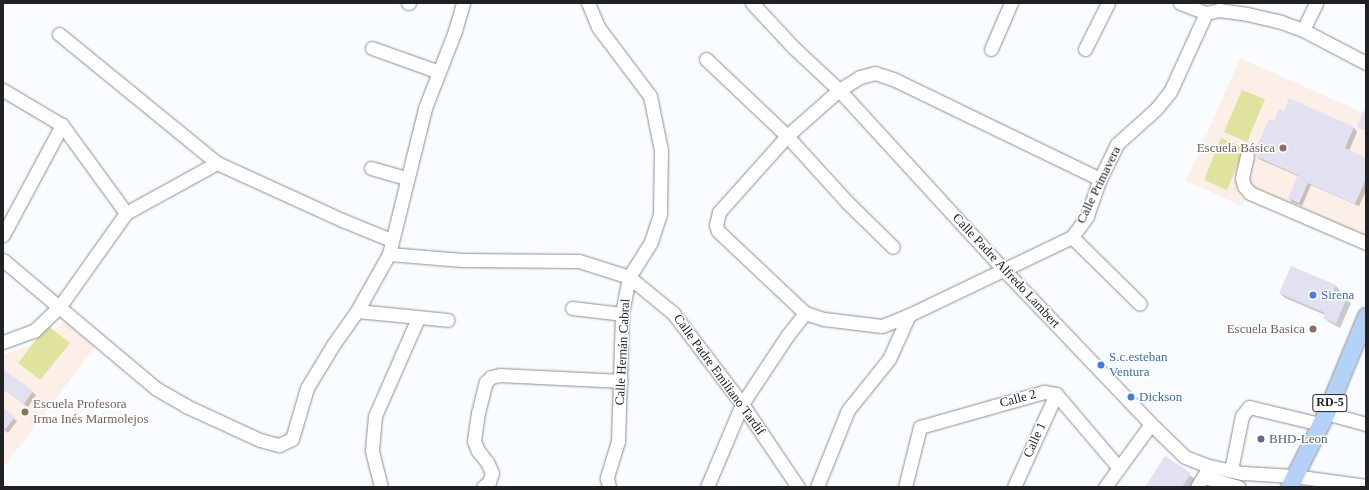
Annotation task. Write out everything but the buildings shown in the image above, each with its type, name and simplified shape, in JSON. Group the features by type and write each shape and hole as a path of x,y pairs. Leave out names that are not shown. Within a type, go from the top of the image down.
{"main road":[{"name":"RD-5","path":"1292,482 1323,419 1366,316"}],"street":[{"path":"3,260 60,306 156,389 186,406 260,440 278,445 292,439 307,388 333,345 357,311 389,254 407,178 426,108 455,31 463,3"},
{"name":"Calle Hernán Cabral","path":"588,3 598,27 650,96 661,150 660,214 651,242 629,277 622,314 618,441 607,478 610,487"},
{"name":"Calle Padre Alfredo Lambert","path":"752,3 793,47 839,90 1003,269 1203,477 1231,470 1292,482 1366,486"},
{"path":"991,49 1011,3"},
{"path":"1086,49 1108,3"},
{"path":"1180,3 1206,13 1219,10 1247,14 1303,30 1366,63"},
{"path":"1303,30 1316,3"},
{"name":"Calle Primavera","path":"805,313 824,319 882,326 909,315 1072,237 1087,216 1100,179 1117,144 1156,109 1170,92 1206,13"},
{"path":"59,34 217,163 342,220 392,240"},
{"path":"372,48 439,72"},
{"path":"706,59 787,136 847,202 893,247"},
{"path":"707,487 742,404 787,336 805,313 718,231 716,225 719,212 787,136 839,90 860,77 875,73 893,79 1100,179"},
{"path":"3,90 62,125 126,213"},
{"path":"3,235 62,125"},
{"path":"1247,156 1242,178 1244,186 1250,193 1366,243"},
{"path":"3,342 34,331 60,306 126,213 217,163"},
{"path":"371,168 407,178"},
{"path":"1072,237 1140,304"},
{"name":"Calle Padre Emiliano Tardif","path":"389,254 462,260 579,261 629,277 674,313 742,404 798,487"},
{"path":"572,308 622,314"},
{"path":"357,311 448,320"},
{"path":"817,487 848,410 889,359 909,315"},
{"path":"381,487 372,450 376,416 418,318"},
{"path":"482,487 489,482 492,473 487,462 478,452 474,441 478,413 486,382 491,376 500,375 621,381"},
{"name":"Calle 2","path":"905,487 918,430 924,425 1044,392 1056,394 1119,468"},
{"name":"Calle 1","path":"1014,487 1056,394"},
{"path":"1231,470 1242,416 1249,407 1323,419 1366,424"},
{"path":"1105,487 1151,424"},
{"path":"1203,477 1239,487"}],"shaded area":[{"name":"Escuela Básica","path":"1240,58 1366,114 1366,251 1246,198 1242,206 1186,181"},
{"name":"Escuela Profesora Irma Inés Marmolejos","path":"66,321 81,328 98,343 3,468 3,355 39,342"}],"green space":[{"path":"1242,90 1265,99 1247,142 1224,132"},
{"path":"1221,138 1244,148 1227,190 1204,180"},
{"path":"47,325 70,343 40,380 18,363"}],"place":[{"name":"Escuela Básica","path":"1283,148"},
{"name":"Sirena","path":"1313,295"},
{"name":"Escuela Basica","path":"1313,329"},
{"name":"S.c.esteban Ventura","path":"1101,365"},
{"name":"Dickson","path":"1131,397"},
{"name":"Escuela Profesora Irma Inés Marmolejos","path":"25,412"},
{"name":"BHD-Leon","path":"1261,439"}]}
